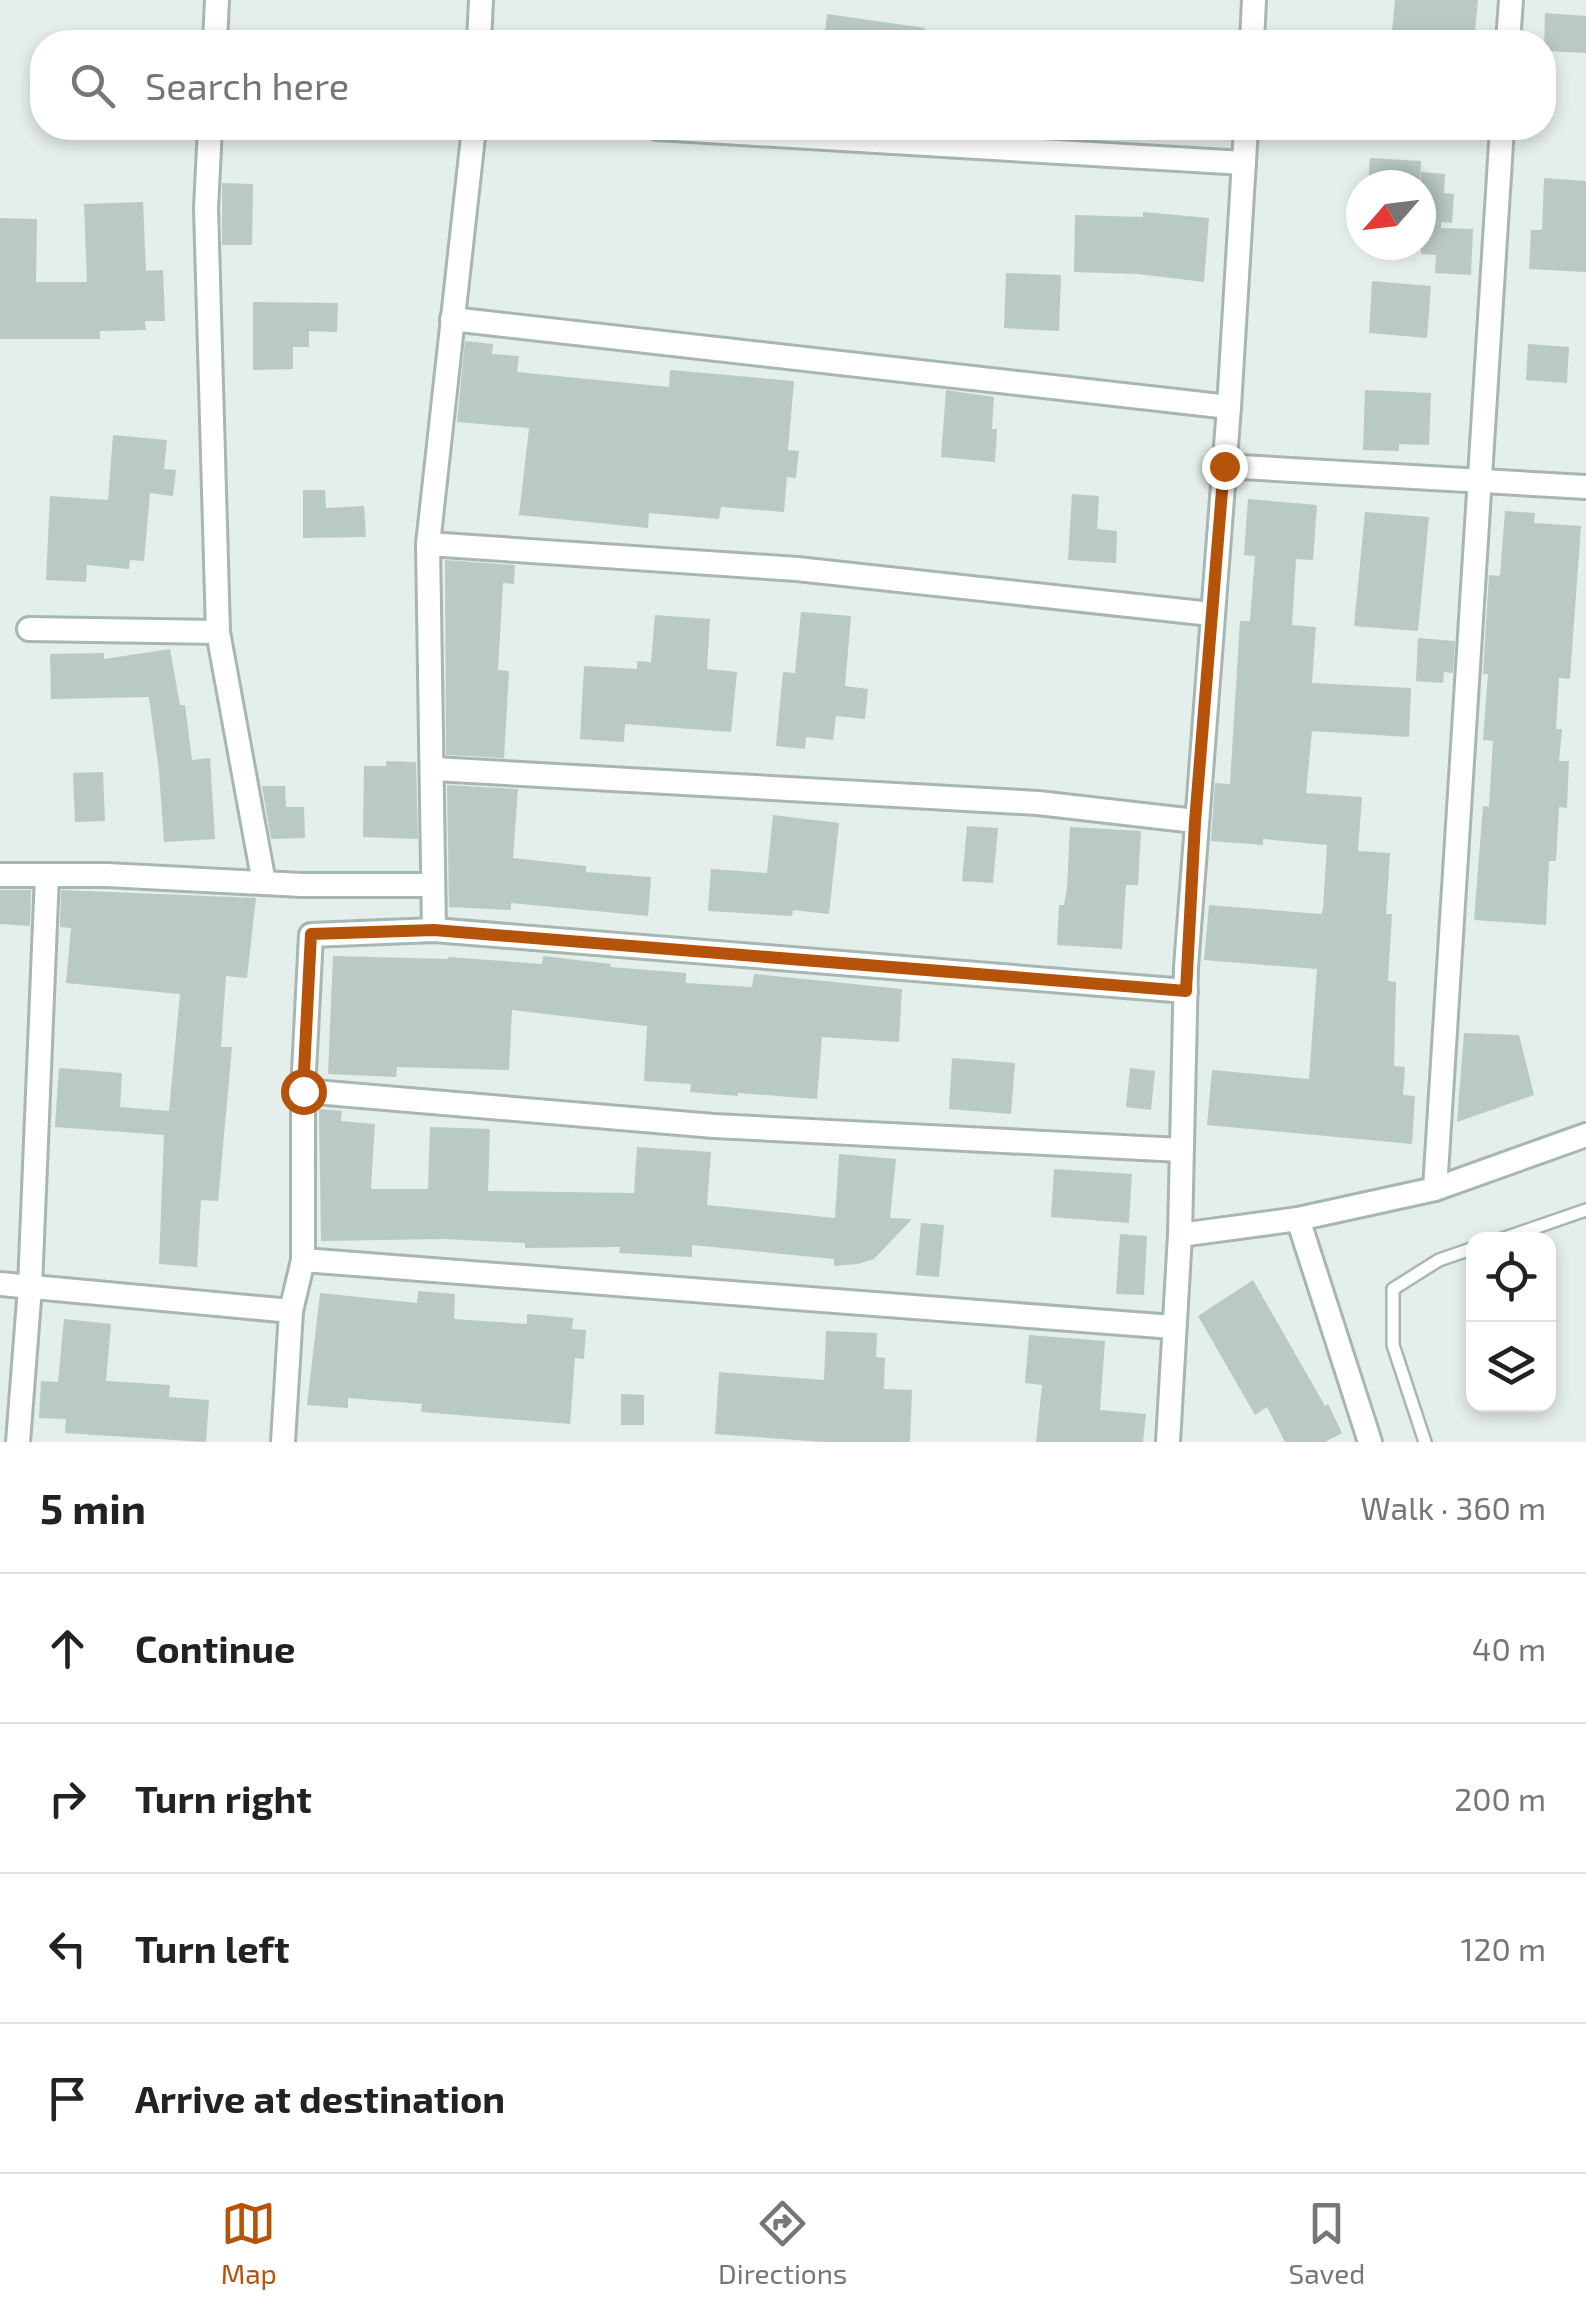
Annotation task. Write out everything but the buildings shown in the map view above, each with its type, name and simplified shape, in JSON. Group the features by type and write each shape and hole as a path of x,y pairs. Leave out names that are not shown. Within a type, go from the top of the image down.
{"street":[{"path":"216,30 218,0"},
{"path":"480,30 481,0"},
{"path":"1253,30 1254,0"},
{"path":"1509,30 1511,0"},
{"path":"209,140 206,208 218,632 264,882"},
{"path":"434,930 428,544 473,140"},
{"path":"853,140 1244,164"},
{"path":"1168,1442 1195,822 1229,407 1245,140"},
{"path":"1434,1189 1501,140"},
{"path":"452,319 1229,407"},
{"path":"1224,466 1586,486"},
{"path":"428,544 798,569 1211,614"},
{"path":"30,629 218,632"},
{"path":"434,769 1038,803 1195,822"},
{"path":"0,875 432,886"},
{"path":"18,1442 30,1287 48,875"},
{"path":"283,1442 291,1311 303,1260 303,1091 311,934 434,930 1186,991"},
{"path":"303,1091 714,1126 1181,1150"},
{"path":"1180,1234 1298,1219 1434,1189 1586,1134"},
{"path":"1298,1219 1370,1442"},
{"path":"303,1260 1174,1327"},
{"path":"0,1284 291,1311"}],"lane":[{"path":"1522,1232 1586,1210"},
{"path":"1425,1442 1393,1344 1393,1289 1439,1260 1466,1251"}],"route":[{"path":"303,1091 311,934 434,930 1186,991 1195,822 1224,466"}]}
